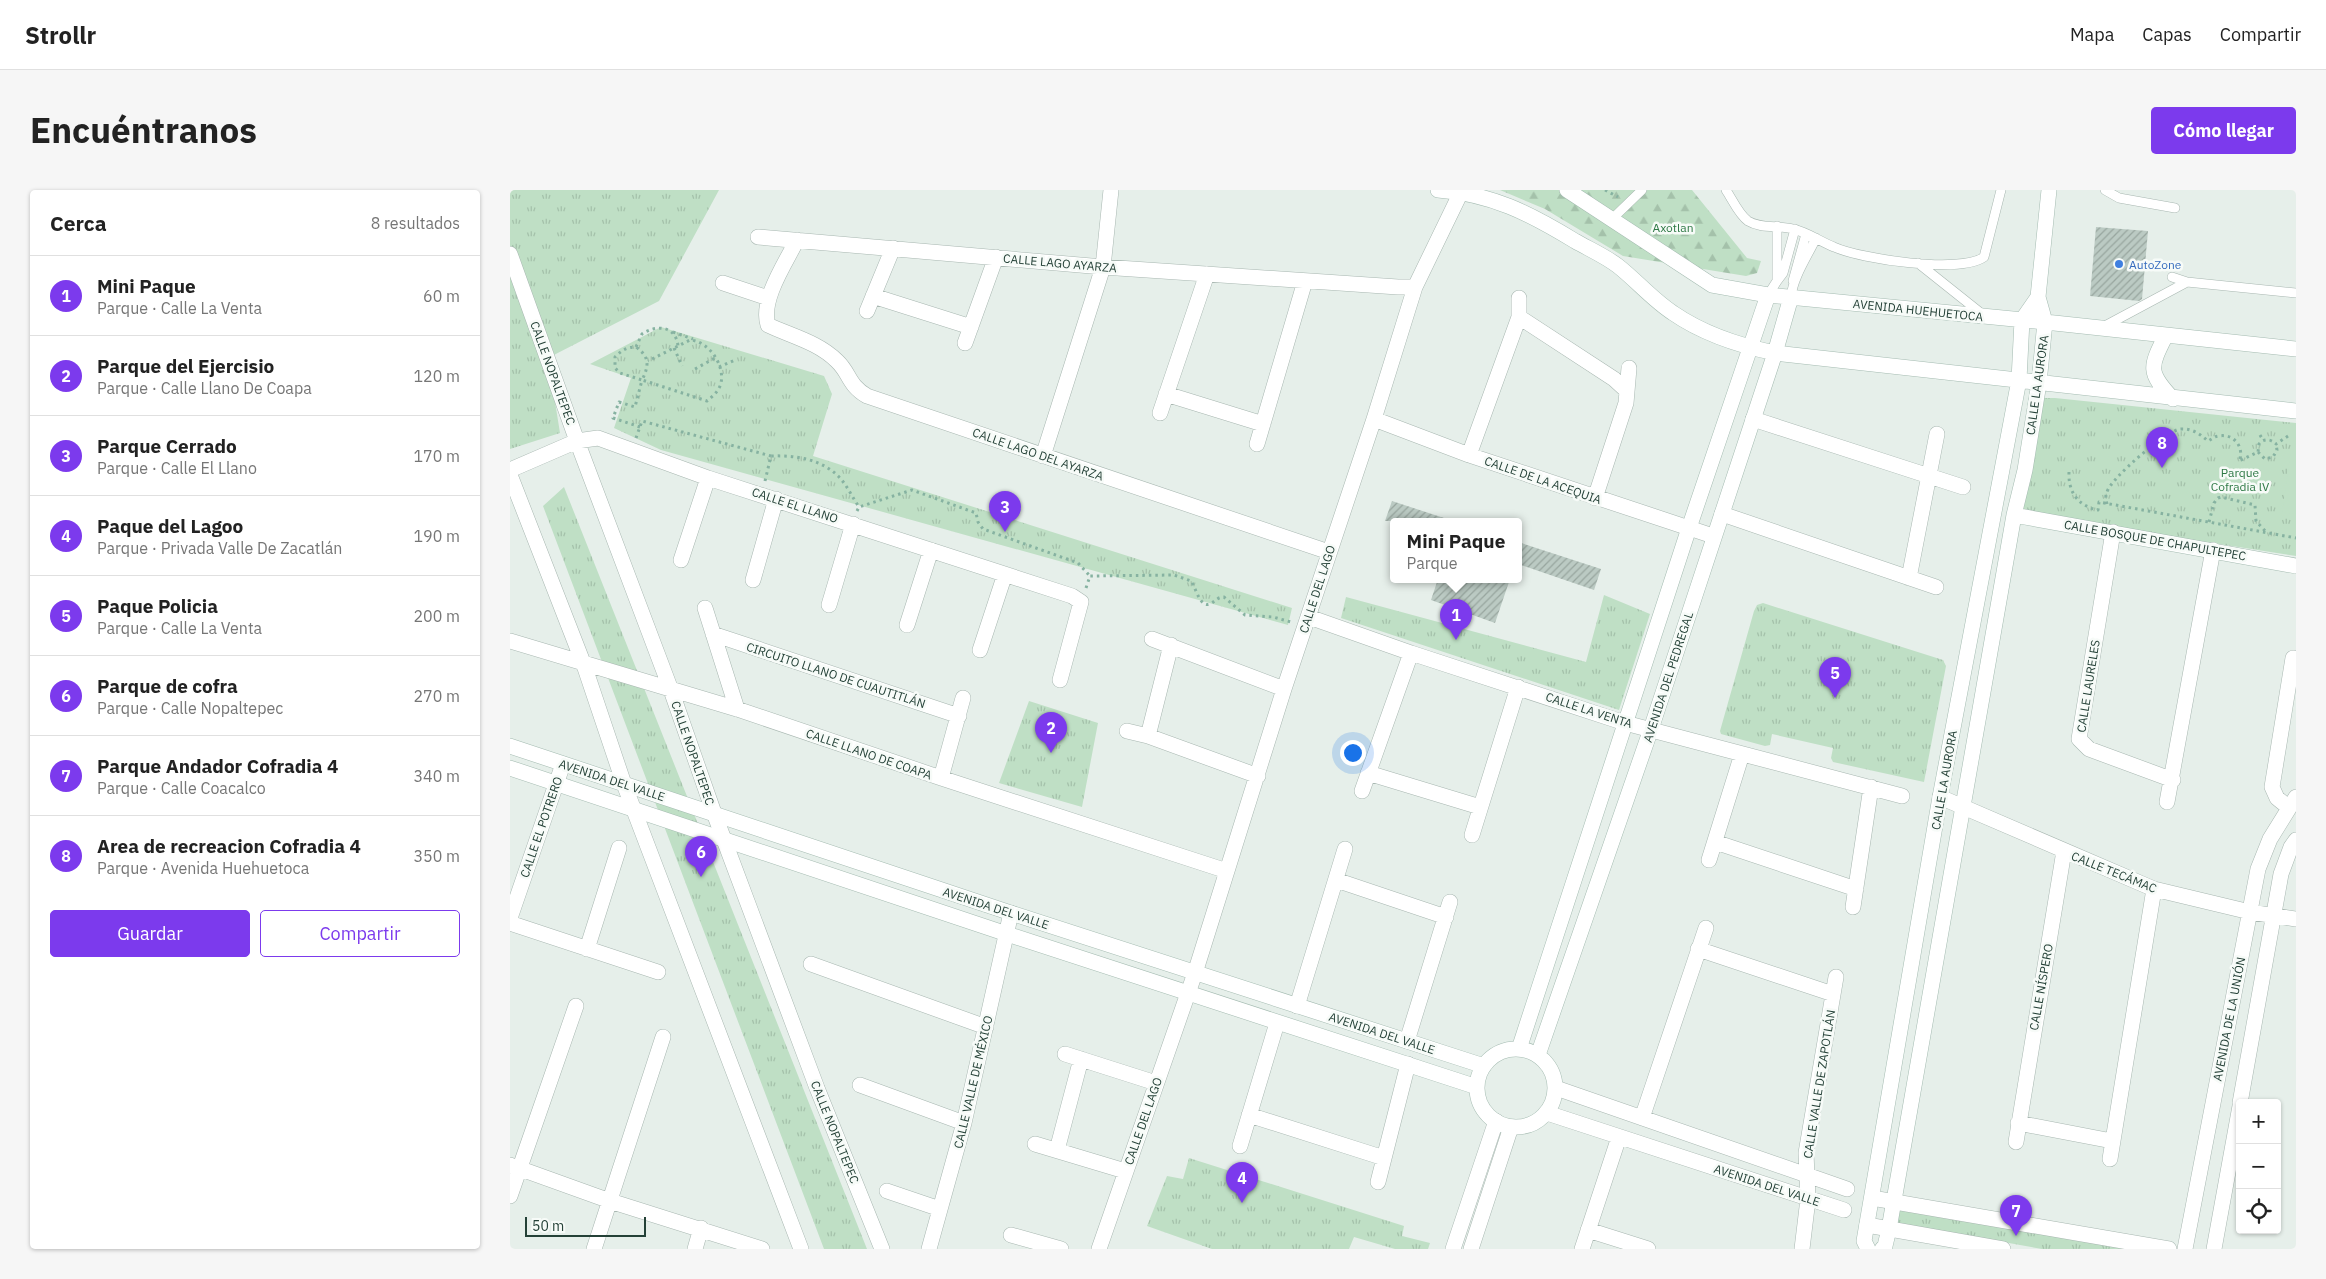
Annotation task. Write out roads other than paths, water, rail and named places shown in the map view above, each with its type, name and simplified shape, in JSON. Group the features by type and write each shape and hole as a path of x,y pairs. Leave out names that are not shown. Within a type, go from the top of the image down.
{"street":[{"path":"1043,456 1103,267 1111,190"},
{"path":"1438,190 1461,191 1484,196 1539,219 1616,265 1672,313 1692,324 1751,348 1775,353 2173,399 2296,411"},
{"name":"AVENIDA HUEHUETOCA","path":"1567,190 1712,285 1768,295 1792,290 1986,317 2296,349"},
{"path":"2022,320 2038,297 2049,190"},
{"name":"CALLE DEL LAGO","path":"1100,1249 1125,1171 1195,972 1284,689 1374,419 1415,287 1461,191"},
{"name":"CALLE LAGO AYARZA","path":"758,237 1103,267 1415,287"},
{"path":"723,282 768,298 797,240"},
{"path":"866,311 893,248"},
{"name":"CALLE NOPALTEPEC","path":"510,254 577,441 671,690 714,813 726,840 818,1088 882,1249"},
{"path":"965,343 996,257"},
{"path":"1160,413 1207,274"},
{"path":"1257,444 1305,281"},
{"name":"AVENIDA DEL PEDREGAL","path":"1538,1055 1651,729 1713,536 1775,353 1792,290"},
{"path":"1518,1049 1688,528 1768,295"},
{"path":"873,296 971,326"},
{"name":"CALLE LA AURORA","path":"1882,1249 1886,1246 2014,515 2025,470 2039,383 2045,322 2038,297"},
{"name":"CALLE LAGO DEL AYARZA","path":"768,298 765,316 768,325 822,348 838,362 855,389 866,396 1329,552"},
{"path":"1469,455 1519,317 1518,298"},
{"path":"1519,317 1614,379 1626,390"},
{"name":"CALLE LA AURORA","path":"1868,1249 1864,1241 1940,797 2019,380 2022,320"},
{"path":"2166,335 2157,354 2154,374 2157,382 2173,399"},
{"path":"1595,498 1626,403 1629,368"},
{"path":"1166,394 1263,424"},
{"path":"1753,418 1963,487"},
{"name":"CALLE DE LA ACEQUIA","path":"1374,419 1469,455 1713,536"},
{"path":"1909,578 1937,434"},
{"name":"CALLE EL LLANO","path":"510,470 577,441 598,438 708,478 1072,596 1081,602 1060,680"},
{"path":"510,475 584,664 624,784 801,1249"},
{"path":"680,560 708,478"},
{"path":"753,580 776,499"},
{"path":"1722,514 1936,587"},
{"name":"CALLE BOSQUE DE CHAPULTEPEC","path":"2014,515 2296,566"},
{"path":"829,605 853,524"},
{"name":"CALLE LAURELES","path":"2113,532 2079,739 2089,748 2173,780"},
{"path":"907,625 931,550"},
{"path":"2167,802 2173,780 2212,550"},
{"path":"980,650 1005,574"},
{"path":"705,608 737,709"},
{"name":"CALLE LA VENTA","path":"1307,621 1518,686 1625,723 1902,796"},
{"name":"CIRCUITO LLANO DE CUAUTITLÁN","path":"713,634 959,716"},
{"path":"1152,639 1284,689"},
{"name":"CALLE LLANO DE COAPA","path":"510,641 737,709 1227,871"},
{"path":"1148,736 1172,645"},
{"path":"1362,791 1411,653"},
{"path":"2292,802 2277,798 2272,787 2293,677 2293,658"},
{"path":"1472,836 1518,686"},
{"path":"941,778 963,698"},
{"path":"1127,731 1148,736 1258,776"},
{"name":"AVENIDA DEL VALLE","path":"510,746 1011,913 1484,1066"},
{"path":"1709,860 1742,754"},
{"name":"CALLE EL POTRERO","path":"510,918 563,764"},
{"name":"AVENIDA DEL VALLE","path":"510,768 1007,934 1477,1087"},
{"path":"1368,773 1480,807"},
{"path":"1854,907 1870,787"},
{"name":"CALLE TECÁMAC","path":"1940,797 2154,889 2250,912 2296,919"},
{"name":"AVENIDA DE LA UNIÓN","path":"2185,1249 2258,869 2270,839 2292,802"},
{"name":"AVENIDA DE LA UNIÓN","path":"2241,1099 2281,874 2291,847 2296,840"},
{"path":"1716,842 1856,889"},
{"path":"587,949 619,848"},
{"path":"1298,1006 1345,849"},
{"name":"CALLE NÍSPERO","path":"2016,1142 2064,851"},
{"path":"1336,880 1446,917"},
{"path":"2110,1159 2154,889"},
{"path":"1407,1041 1450,902"},
{"name":"CALLE VALLE DE MÉXICO","path":"929,1249 964,1123 1011,913"},
{"path":"510,923 658,972"},
{"path":"1642,1118 1706,928"},
{"name":"CALLE VALLE DE ZAPOTLÁN","path":"1698,949 1833,994"},
{"path":"811,964 986,1027"},
{"name":"CALLE VALLE DE ZAPOTLÁN","path":"1802,1249 1808,1199 1806,1153 1836,977"},
{"path":"510,1196 515,1167 576,1006"},
{"path":"1240,1146 1277,1023"},
{"path":"594,1249 663,1037"},
{"path":"1518,1049 1538,1055 1550,1070 1556,1088 1554,1101 1547,1113 1531,1125 1511,1127 1496,1121 1486,1114 1481,1106 1477,1087 1479,1076 1484,1066 1499,1053 1518,1049"},
{"path":"1066,1054 1156,1083"},
{"path":"1057,1150 1082,1059"},
{"path":"1378,1182 1408,1064"},
{"path":"860,1086 964,1123"},
{"name":"AVENIDA DEL VALLE","path":"1556,1088 1847,1189"},
{"name":"AVENIDA DEL VALLE","path":"1547,1113 1844,1210"},
{"path":"1249,1115 1384,1158"},
{"path":"1453,1249 1496,1121"},
{"path":"2018,1123 2112,1141"},
{"name":"AVENIDA DE LA UNIÓN","path":"2214,1249 2236,1126"},
{"path":"1471,1249 1511,1127"},
{"path":"1582,1249 1620,1137"},
{"path":"1035,1144 1125,1171"},
{"path":"515,1167 610,1201 701,1228 762,1249"},
{"path":"887,1191 940,1209"},
{"path":"1872,1198 2169,1249"},
{"path":"1867,1225 1997,1248"},
{"path":"695,1249 701,1228"},
{"path":"1588,1230 1648,1249"},
{"path":"1011,1235 1032,1244 1061,1249"}],"lane":[{"path":"1612,219 1642,190"},
{"path":"1726,190 1747,220 1758,225 1794,229 1835,248 1856,255 1944,266 1979,260 1984,257 2001,190"},
{"path":"2105,190 2119,198 2175,208"},
{"path":"1777,226 1777,281"},
{"path":"1768,295 1783,273 1794,229"},
{"path":"1792,290 1793,274 1806,234"},
{"path":"1792,290 1816,238"},
{"path":"1918,263 1986,317"},
{"path":"2172,277 2187,282 2296,294"},
{"path":"2099,329 2187,282"}],"place":[{"name":"AutoZone","path":"2119,264"},
{"name":"Area de recreacion Cofradia 4","path":"2162,468"},
{"name":"Parque Cerrado","path":"1005,532"},
{"name":"Mini Paque","path":"1456,640"},
{"name":"Paque Policia","path":"1835,698"},
{"name":"Parque del Ejercisio","path":"1051,753"},
{"name":"Parque de cofra","path":"701,877"},
{"name":"Paque del Lagoo","path":"1242,1203"},
{"name":"Parque Andador Cofradia 4","path":"2016,1236"}],"park label":[{"name":"Axotlan","path":"1673,227"},
{"name":"Parque Cofradia lV","path":"2240,479"}]}
